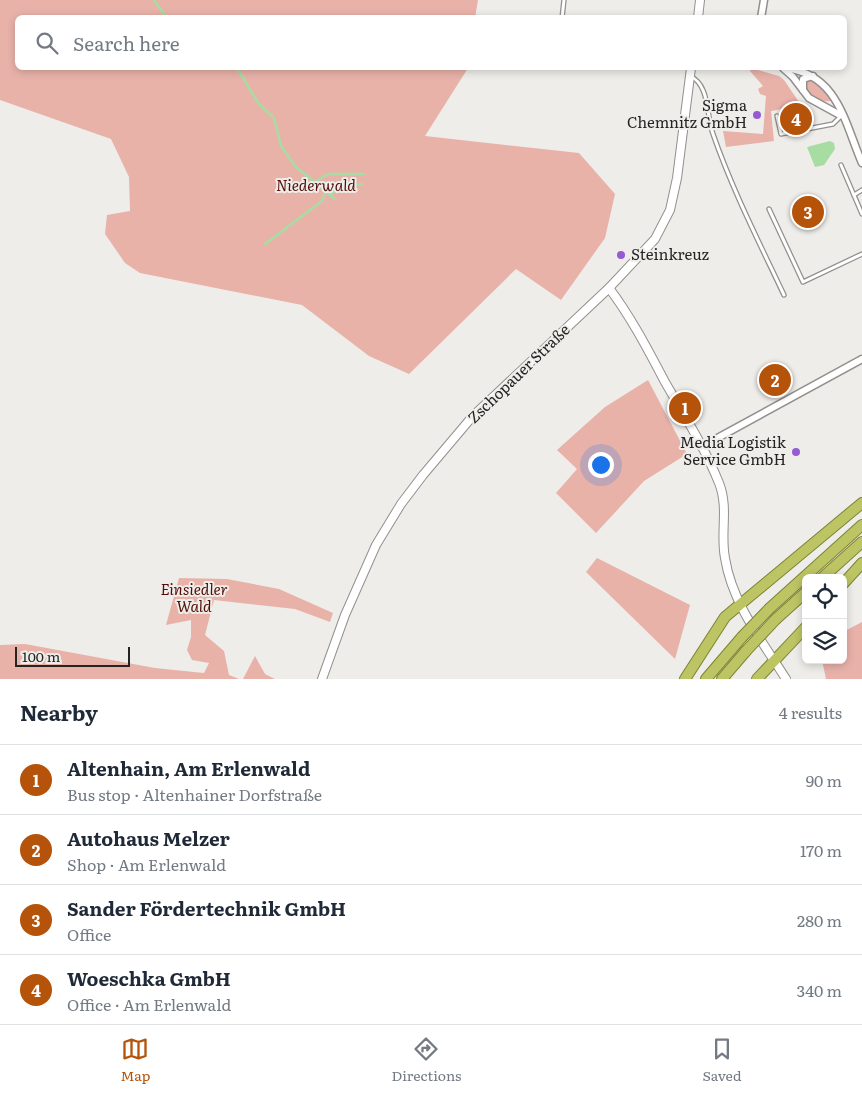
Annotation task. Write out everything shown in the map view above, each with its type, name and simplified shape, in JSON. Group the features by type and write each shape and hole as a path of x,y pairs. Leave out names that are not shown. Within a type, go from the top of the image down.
{"highway":[{"path":"684,679 725,617 739,603 753,595 862,502"},
{"path":"706,679 770,608 862,525"},
{"path":"826,574 862,542"},
{"path":"847,580 862,564"},
{"path":"722,679 776,619 802,596"},
{"path":"757,679 802,631"}],"street":[{"path":"698,15 700,0"},
{"path":"762,15 764,0"},
{"path":"784,70 793,77 809,98 842,116"},
{"path":"800,70 814,76 831,91 862,163"},
{"name":"Zschopauer Straße","path":"322,679 345,616 376,545 401,504 472,416 609,288 655,240 670,210 677,178 690,72"},
{"path":"803,90 803,79 814,76"},
{"path":"609,288 621,304 701,447 719,484 723,500 724,556 730,582 739,603 786,679"},
{"path":"701,447 862,359"}],"lane":[{"path":"562,15 564,0"},
{"path":"690,72 698,79 702,86 712,132 739,198 784,294"},
{"path":"777,116 781,134 833,124 842,116"},
{"path":"841,166 862,214"},
{"path":"854,195 862,190"},
{"path":"769,209 803,282 862,254"}],"green space":[{"name":"Niederwald","path":"0,0 478,0 476,15 15,15 15,70 467,70 425,136 579,153 615,194 605,238 561,300 516,269 409,374 369,356 302,305 140,273 125,263 105,234 107,215 130,211 129,177 111,139 0,100"},
{"path":"757,70 779,76 784,80 805,111 789,114 788,108 771,111 774,141 726,147 723,131 763,134 766,96 760,94 758,89 763,86 750,71"},
{"path":"809,79 820,84 832,99 830,101 822,101 811,95 805,85"},
{"path":"648,380 687,454 644,481 596,533 556,493 577,469 557,450 605,407"},
{"path":"597,558 690,605 675,659 586,572"},
{"name":"Einsiedler Wald","path":"179,578 227,579 279,589 333,613 330,622 295,609 214,600 205,635 224,651 229,675 239,679 0,679 0,645 25,644 155,668 204,673 209,663 192,660 187,650 191,637 191,620 166,625"},
{"path":"862,622 862,679 826,679 823,664 847,664 847,630"},
{"path":"255,656 265,674 275,679 243,679"}],"shaded area":[{"path":"830,141 834,143 835,149 824,165 815,167 807,147"}],"waterway":[{"path":"154,0 165,15"},
{"path":"238,70 259,104 274,118 281,146 296,167 335,199"},
{"path":"315,182 328,174 364,174"},
{"path":"331,194 338,188 362,184"},
{"path":"265,244 322,201 326,191"}],"place":[{"name":"Sigma Chemnitz GmbH","path":"757,115"},
{"name":"Woeschka GmbH","path":"796,119"},
{"name":"Sander Fördertechnik GmbH","path":"808,212"},
{"name":"Steinkreuz","path":"621,255"},
{"name":"Autohaus Melzer","path":"775,380"},
{"name":"Altenhain, Am Erlenwald","path":"685,408"},
{"name":"Media Logistik Service GmbH","path":"796,452"}]}
